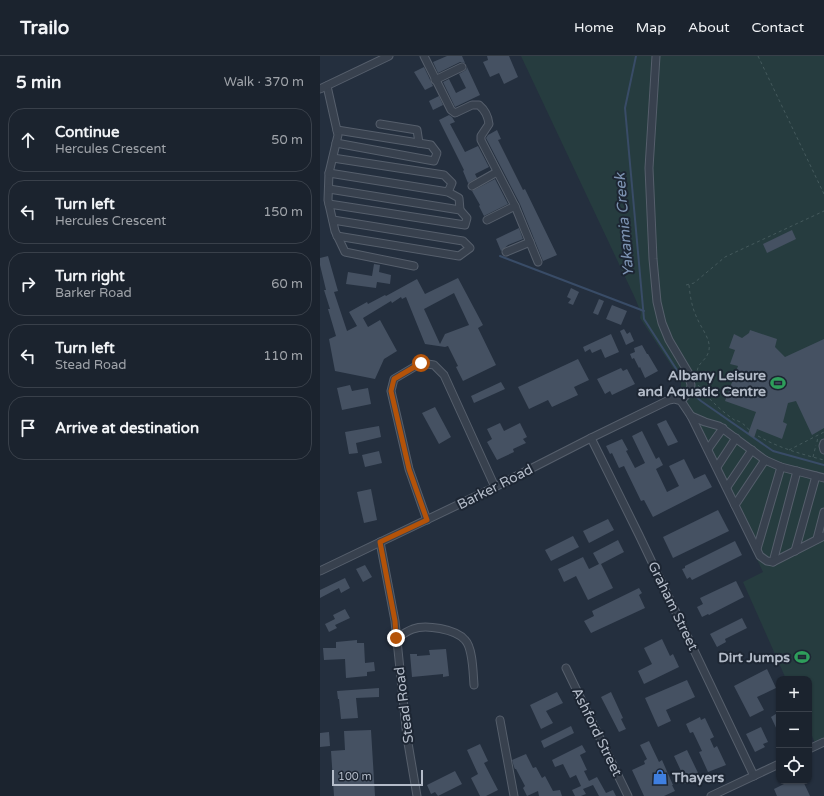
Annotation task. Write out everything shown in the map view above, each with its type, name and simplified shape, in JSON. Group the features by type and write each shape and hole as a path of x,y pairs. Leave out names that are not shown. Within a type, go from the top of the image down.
{"street":[{"path":"389,56 323,88 338,135 330,174 329,204 337,236 345,252 414,266"},
{"path":"426,56 435,80 451,110 455,113 472,105 479,105 484,109 489,124 480,140 515,206 538,262"},
{"path":"656,56 649,168 653,260 657,302 662,323 669,340 688,372 691,385 690,391 681,401 691,416 708,449 760,556 767,561 773,562 824,536"},
{"path":"435,80 462,67"},
{"path":"380,124 417,130 420,143"},
{"path":"336,143 434,161 437,152 431,145 337,130"},
{"path":"333,158 444,175 452,183 448,192"},
{"path":"472,186 497,172"},
{"path":"329,204 465,224 467,218 460,210 459,198 448,192 330,174"},
{"path":"329,188 460,210"},
{"path":"407,216 408,202"},
{"path":"487,220 515,206"},
{"path":"333,220 463,241 470,248 459,256 337,236"},
{"path":"506,252 530,242"},
{"path":"427,520 409,469 391,391 394,379 421,363 434,366 444,375 495,487"},
{"name":"Barker Road","path":"320,571 495,487 669,400 674,399 681,401"},
{"path":"691,416 723,428 765,460 781,467 824,478"},
{"path":"700,434 712,424"},
{"path":"708,449 723,428"},
{"name":"Graham Street","path":"591,438 754,776"},
{"path":"717,467 736,438"},
{"path":"824,443 824,450"},
{"path":"727,487 752,450"},
{"path":"735,505 765,460"},
{"path":"757,549 781,467"},
{"path":"773,562 797,471"},
{"path":"795,551 816,476"},
{"path":"817,539 824,512"},
{"name":"Stead Road","path":"380,542 395,621 407,737 417,796"},
{"path":"396,638 414,628 432,626 453,632 465,639 470,649 474,685"},
{"name":"Ashford Street","path":"566,668 628,796"},
{"path":"500,720 514,796"},
{"path":"811,748 824,742"},
{"path":"711,796 776,765"}],"path":[{"path":"758,56 824,194"},
{"path":"686,285 694,283 725,257 824,211"},
{"path":"689,285 697,318 707,338 709,349 705,358 698,365 696,372 698,384 708,397 721,409 750,431"},
{"path":"788,450 824,432"},
{"path":"813,457 818,435"},
{"path":"758,436 772,444 788,450 824,460"}],"green space":[{"path":"521,56 824,56 824,738 815,743 812,736 812,676 785,676 743,582 763,572 681,399 681,380 640,318 641,313"}],"building":[{"path":"447,56 462,56 465,63 460,62 438,73 433,62"},
{"path":"487,56 509,56 518,77 504,84 499,73 490,77 483,62 488,60"},
{"path":"424,67 433,86 425,90 414,72"},
{"path":"467,67 480,95 455,107 443,82 449,79 456,93 466,88 459,74 466,70"},
{"path":"439,96 443,105 433,110 429,101"},
{"path":"449,115 455,122 450,124 465,152 478,146 489,167 475,174 477,178 468,183 463,171 464,170 439,120"},
{"path":"497,130 501,139 498,140 523,190 525,189 557,255 543,261 520,204 486,138 488,135"},
{"path":"495,179 508,204 484,216 472,191"},
{"path":"519,228 523,239 508,245 501,251 496,239"},
{"path":"792,230 796,239 767,253 763,244"},
{"path":"328,256 338,291 334,292 347,331 357,326 349,312 367,302 368,304 385,295 386,296 417,279 425,294 458,278 483,325 478,328 496,365 463,381 456,367 458,366 448,346 445,347 425,344 406,297 402,299 401,297 392,303 391,301 363,318 368,327 380,320 397,351 384,359 375,379 335,371 329,339 336,336 324,290 326,290 320,265 320,258","holes":["454,293 469,325 445,334 440,344 424,309"]},
{"path":"374,264 380,265 379,272 391,275 390,284 377,282 376,288 346,284 348,272 372,276"},
{"path":"571,288 579,292 573,305 568,303 571,299 567,297"},
{"path":"599,299 604,301 598,315 593,313"},
{"path":"612,305 627,311 621,325 606,319"},
{"path":"624,329 627,334 630,332 634,341 626,345 620,331"},
{"name":"Albany Leisure and Aquatic Centre","path":"750,330 777,339 775,347 785,357 824,339 824,428 812,435 796,401 788,403 783,422 787,424 782,439 757,429 754,438 748,434 756,412 725,401 738,366 730,364 735,350 729,348 734,334 742,338 749,333"},
{"path":"611,334 619,352 605,358 601,349 592,353 590,349 585,352 583,347"},
{"path":"642,345 658,371 645,378 640,367 639,368 634,358 632,359 630,354 635,352 634,348"},
{"path":"578,359 589,380 574,387 578,395 552,407 548,400 529,409 518,387"},
{"path":"621,368 623,371 627,369 635,384 612,395 610,391 605,394 597,379"},
{"path":"501,382 505,389 474,403 471,396"},
{"path":"350,385 352,391 368,388 371,404 342,410 337,388"},
{"path":"435,407 451,437 439,444 422,413"},
{"path":"666,420 678,442 668,446 657,424"},
{"path":"500,423 504,431 520,423 527,437 523,439 526,443 513,449 514,452 497,460 487,442 492,439 487,429"},
{"path":"379,426 381,437 356,443 358,453 349,454 345,432"},
{"path":"642,431 656,459 659,457 663,465 656,469 667,492 679,486 669,466 684,459 694,479 705,474 712,487 653,517 644,500 641,501 624,466 619,468 612,453 610,454 606,446 622,439 628,450 626,451 635,468 645,463 632,436"},
{"path":"379,451 382,463 365,467 362,455"},
{"path":"371,489 377,520 364,523 357,492"},
{"path":"718,510 729,531 673,558 663,537"},
{"path":"608,519 614,530 589,543 583,531"},
{"path":"573,536 579,547 551,561 545,550"},
{"path":"618,540 624,552 601,564 613,588 588,600 576,576 564,582 558,569 583,557 589,569 599,564 593,553"},
{"path":"735,541 742,555 692,580 690,577 687,579 682,569 685,568 685,566"},
{"path":"365,565 372,577 363,582 356,569"},
{"path":"345,578 350,588 341,593 339,588 320,598 320,590"},
{"path":"736,581 744,597 709,615 708,614 702,617 697,607 703,604 700,598"},
{"path":"639,588 642,593 639,595 645,608 591,633 584,621 594,616 592,611"},
{"path":"345,609 350,618 335,625 337,628 329,632 325,624 335,619 333,615"},
{"path":"742,618 747,628 725,639 726,642 717,647 710,634"},
{"path":"662,639 670,656 673,654 679,667 644,684 638,671 652,664 644,648"},
{"path":"357,640 357,643 364,643 365,663 374,662 375,671 367,672 367,676 346,678 345,659 324,660 323,648 336,648 336,642"},
{"path":"446,649 449,676 443,677 443,674 412,677 410,654 417,654 417,656 430,655 429,650"},
{"path":"767,669 776,688 757,697 764,710 750,717 734,686"},
{"path":"687,680 695,697 666,710 671,721 658,727 645,698"},
{"path":"379,688 379,697 356,698 358,718 341,719 337,691"},
{"path":"557,692 563,703 546,711 553,723 541,729 530,705"},
{"path":"611,692 623,718 621,719 626,729 619,732 601,697"},
{"path":"776,714 776,728 771,717"},
{"path":"700,717 701,720 705,718 714,737 710,739 714,748 717,746 726,765 708,772 699,752 702,751 693,732 690,733 686,724"},
{"path":"571,726 574,733 544,748 541,741"},
{"path":"761,727 768,742 763,744 765,747 755,752 746,734"},
{"path":"371,730 375,796 334,796 331,751 345,750 344,731"},
{"path":"329,732 330,746 320,747 320,733"},
{"path":"649,741 659,762 662,760 675,791 664,796 644,796 632,770 645,764 644,761 647,759 640,745"},
{"path":"480,744 488,761 484,763 498,790 486,796 480,796 471,778 478,774 467,750"},
{"path":"582,745 586,752 580,755 587,770 584,771 589,781 597,777 606,793 613,790 616,796 599,796 593,785 583,789 586,794 575,796 572,790 581,786 576,775 570,778 563,764 555,767 552,760"},
{"path":"687,750 700,777 685,784 674,756"},
{"path":"526,754 533,768 536,767 542,778 545,776 553,791 560,790 562,796 539,796 538,791 527,796 523,788 525,786 514,767 512,760"},
{"path":"455,771 462,784 438,796 435,792 431,794 427,785"},
{"path":"784,784 804,784 810,796 777,796 774,789"}],"waterway":[{"name":"Yakamia Creek","path":"636,56 625,108 644,319 684,381"},
{"path":"500,256 644,311"},
{"name":"Yakamia Creek","path":"694,395 773,451 824,465"}],"place":[{"name":"Albany Leisure and Aquatic Centre","path":"778,383"},
{"name":"Dirt Jumps","path":"802,657"},
{"name":"Thayers","path":"660,777"}],"route":[{"path":"396,638 395,621 380,542 427,520 409,469 391,391 394,379 421,363"}]}
